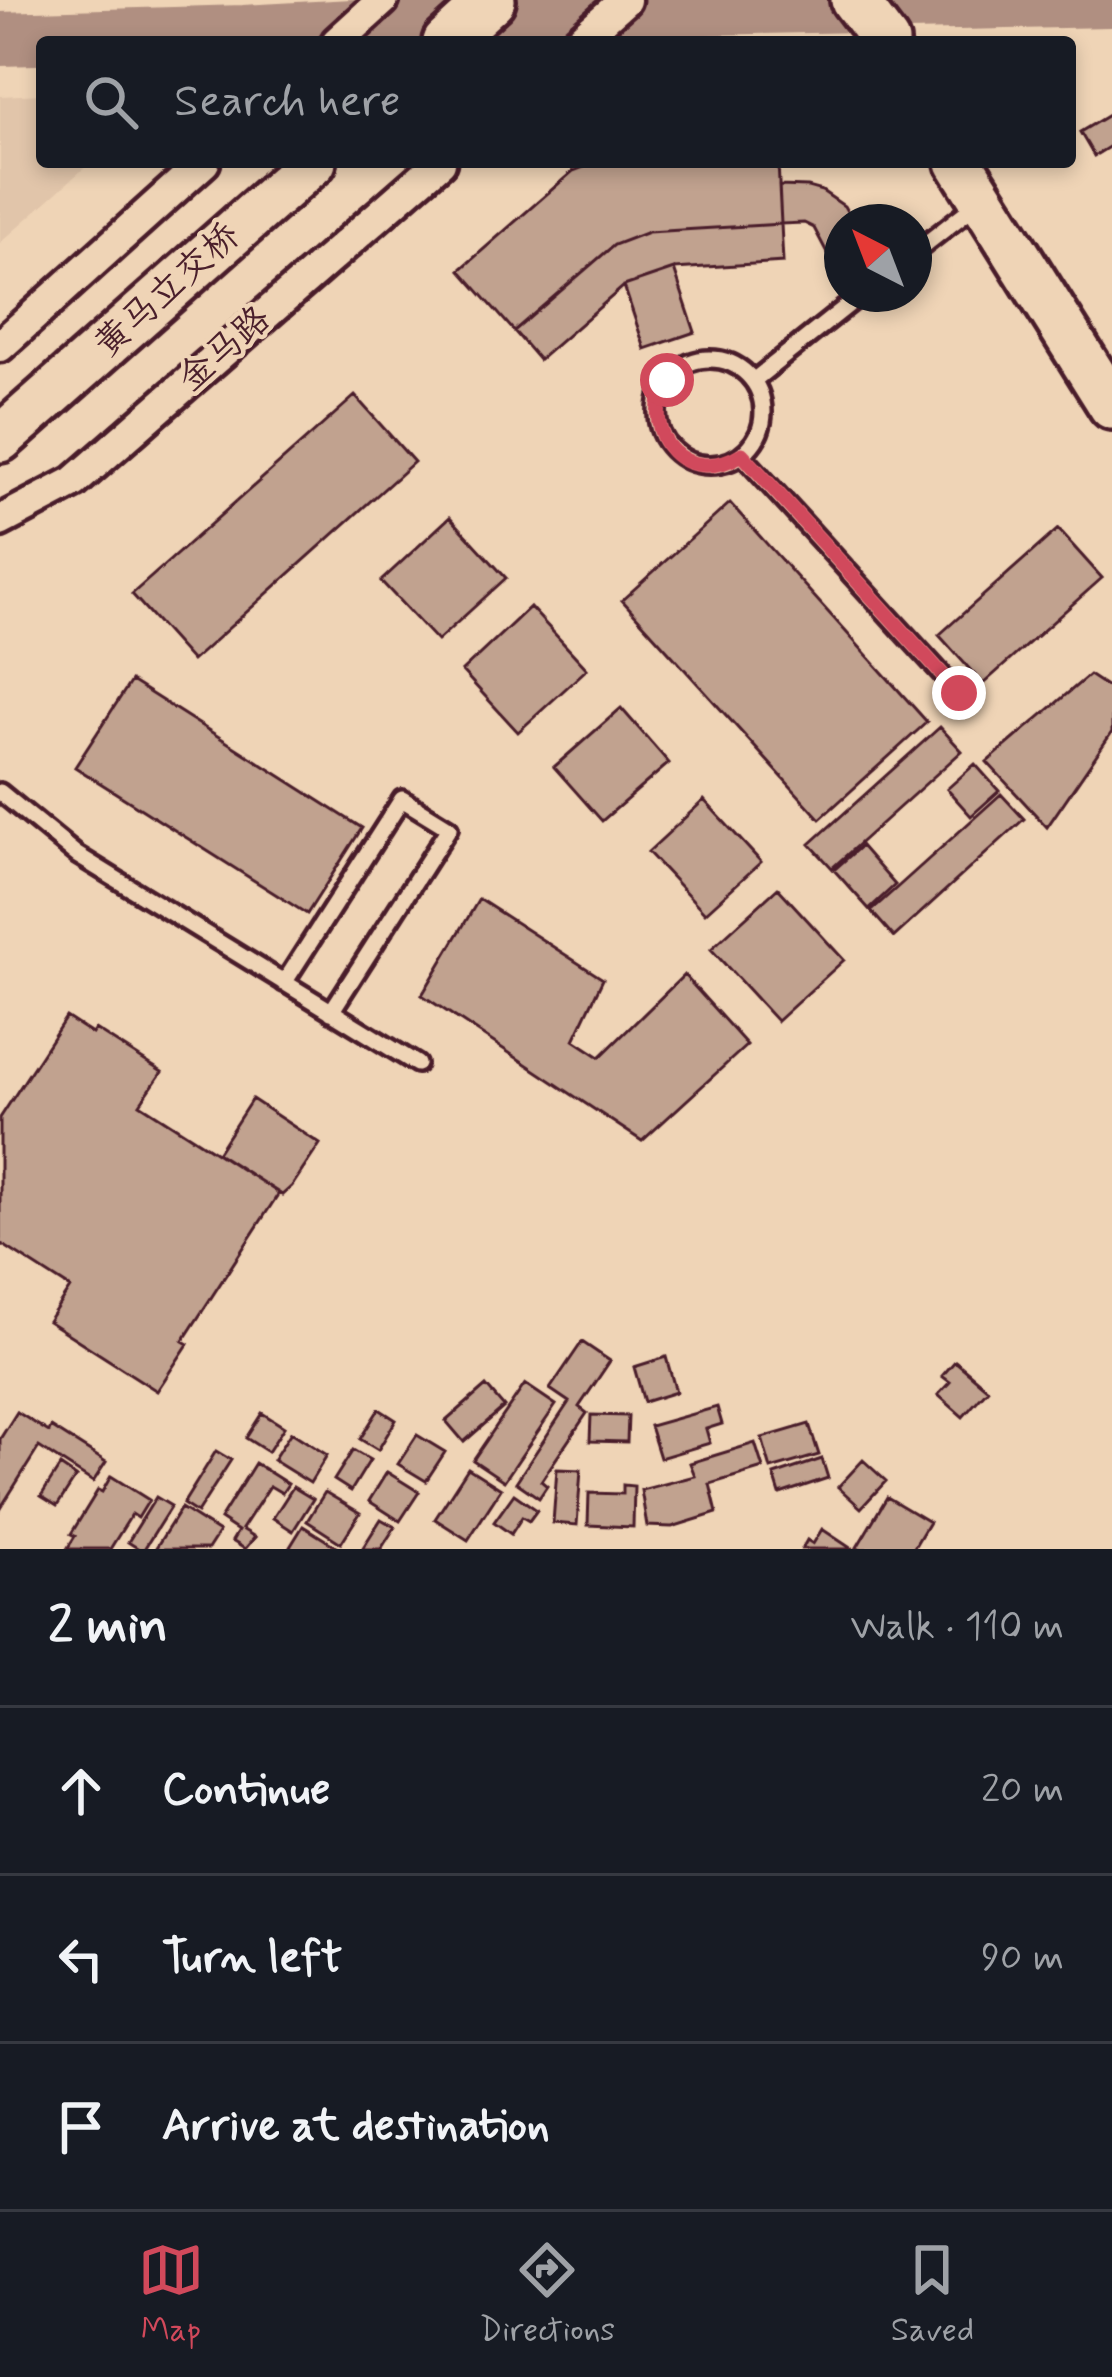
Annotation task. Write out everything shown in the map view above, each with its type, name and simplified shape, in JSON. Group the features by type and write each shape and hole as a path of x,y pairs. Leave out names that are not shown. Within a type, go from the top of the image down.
{"main road":[{"path":"453,36 492,0"},
{"path":"854,0 881,36"},
{"name":"黄马立交桥","path":"11,429 306,168"},
{"path":"971,181 1112,406"}],"street":[{"path":"344,36 383,0"},
{"path":"584,36 625,0"},
{"path":"0,346 196,168"},
{"name":"金马路","path":"0,521 74,482 433,168"}],"lane":[{"path":"932,230 971,181"},
{"path":"753,381 839,312"},
{"path":"721,360 753,381 763,415 760,430 742,454 729,462 699,465 684,460 663,438 656,409 667,380 691,362 721,360"},
{"path":"742,454 959,693"},
{"path":"0,792 76,855 417,1064"},
{"path":"284,983 402,799 449,828 331,1012"}],"shaded area":[{"path":"36,94 36,168 84,168 0,243 0,96"}],"building":[{"path":"1112,113 1112,145 1094,156 1080,132"},
{"path":"778,168 781,224 648,232 614,245 514,331 460,270 573,171"},
{"path":"779,186 822,191 841,204 824,204 824,247 814,228 804,223 781,224"},
{"path":"781,224 783,262 674,269 624,286 539,360 514,331 614,245 648,232"},
{"path":"674,269 695,332 645,349 624,286"},
{"path":"355,396 414,462 192,661 132,594"},
{"path":"730,503 927,722 820,819 622,600"},
{"path":"450,517 506,578 437,641 381,581"},
{"path":"1058,529 1102,578 983,684 939,635"},
{"path":"530,607 587,669 518,732 462,671"},
{"path":"1089,675 1112,690 1112,732 1047,827 987,762"},
{"path":"131,681 362,828 307,914 75,767"},
{"path":"621,708 669,763 602,821 554,767"},
{"path":"940,727 962,751 832,868 810,844"},
{"path":"975,764 999,791 971,816 947,789"},
{"path":"1001,794 1024,819 894,937 871,911"},
{"path":"704,800 761,862 705,913 648,852"},
{"path":"861,846 895,885 869,909 834,870"},
{"path":"778,888 844,960 777,1021 711,949"},
{"path":"479,899 603,979 574,1040 600,1057 684,975 747,1045 642,1141 422,995"},
{"path":"66,1017 92,1034 95,1029 162,1072 140,1104 279,1193 183,1341 188,1344 157,1391 48,1321 70,1288 0,1243 0,1118"},
{"path":"252,1099 320,1144 282,1195 217,1153"},
{"path":"582,1342 610,1361 579,1407 587,1413 541,1481 547,1486 539,1498 516,1482 569,1402 550,1389"},
{"path":"666,1357 676,1392 644,1402 634,1367"},
{"path":"955,1361 988,1389 963,1417 938,1395 950,1382 942,1376"},
{"path":"525,1384 556,1405 504,1481 473,1460"},
{"path":"486,1386 504,1407 464,1442 446,1421"},
{"path":"717,1407 722,1424 706,1429 710,1443 660,1458 650,1426"},
{"path":"379,1409 396,1420 378,1450 360,1439"},
{"path":"17,1412 106,1462 93,1482 39,1447 0,1509 0,1439"},
{"path":"262,1413 284,1427 268,1452 246,1438"},
{"path":"591,1415 628,1416 627,1442 590,1441"},
{"path":"809,1424 819,1455 771,1469 762,1438"},
{"path":"291,1432 327,1455 310,1483 273,1460"},
{"path":"417,1435 445,1452 426,1481 398,1464"},
{"path":"755,1443 763,1468 710,1484 717,1513 672,1527 647,1526 641,1490 695,1476 690,1463"},
{"path":"353,1450 370,1460 351,1491 334,1480"},
{"path":"216,1451 231,1460 197,1513 183,1504"},
{"path":"822,1459 828,1478 780,1494 774,1475"},
{"path":"863,1460 886,1481 861,1508 838,1487"},
{"path":"255,1463 288,1484 282,1493 270,1486 242,1529 255,1537 245,1549 232,1541 238,1531 220,1519"},
{"path":"60,1466 76,1477 57,1506 41,1496"},
{"path":"468,1468 501,1489 468,1540 435,1519"},
{"path":"557,1469 581,1470 577,1525 553,1523"},
{"path":"387,1472 419,1492 400,1521 369,1501"},
{"path":"111,1476 149,1500 138,1518 132,1514 110,1549 67,1549 75,1536 71,1534"},
{"path":"623,1485 634,1486 633,1527 588,1525 589,1493 623,1494"},
{"path":"293,1487 313,1499 293,1531 273,1518"},
{"path":"325,1492 360,1513 341,1543 307,1521"},
{"path":"514,1494 537,1510 529,1521 522,1517 511,1534 494,1522"},
{"path":"156,1497 171,1506 144,1549 139,1549 128,1542"},
{"path":"887,1497 929,1522 913,1549 856,1549"},
{"path":"181,1508 219,1532 208,1549 155,1549"},
{"path":"381,1519 395,1527 381,1549 362,1549"},
{"path":"303,1526 340,1549 292,1549"},
{"path":"822,1529 852,1549 802,1549 807,1540 813,1544"}],"waterway":[{"path":"105,36 657,9 1110,0"},
{"path":"0,39 36,38"}],"route":[{"path":"667,380 656,409 663,438 672,450 699,465 729,462 742,454 959,693"}]}
